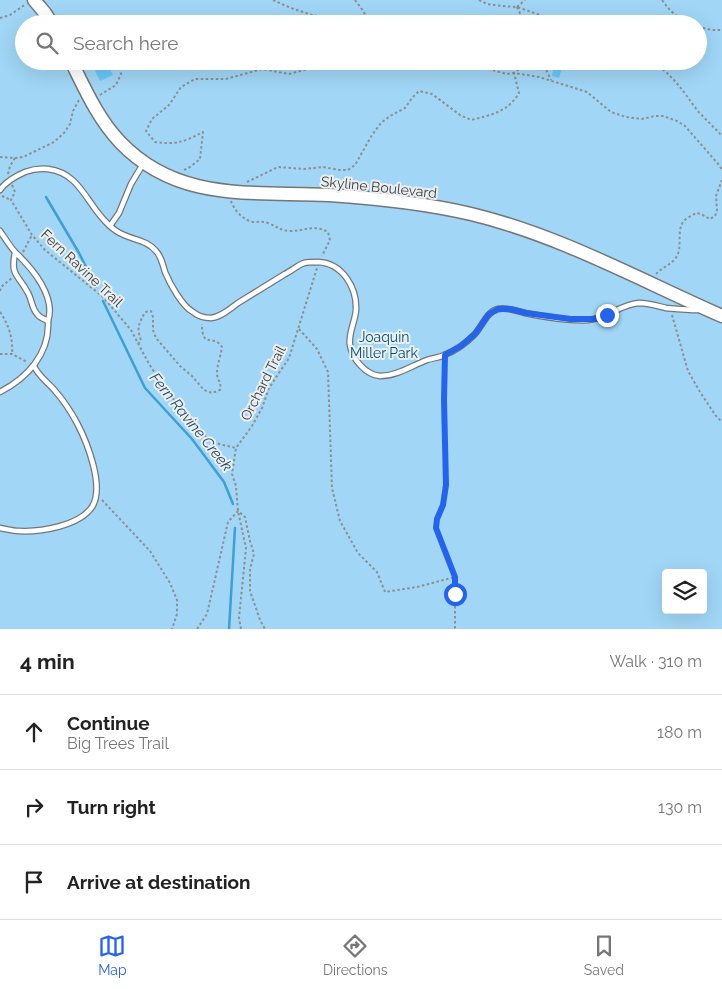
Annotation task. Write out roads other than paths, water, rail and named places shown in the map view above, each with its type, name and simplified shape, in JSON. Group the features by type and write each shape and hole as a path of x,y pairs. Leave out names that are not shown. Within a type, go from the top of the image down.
{"main road":[{"path":"35,0 46,15"},
{"name":"Skyline Boulevard","path":"76,70 110,130 120,142 144,162 169,176 194,186 245,194 356,197 397,201 451,210 495,221 552,240 716,314"}],"lane":[{"path":"110,226 119,213 131,184 144,162"},
{"path":"0,190 9,180 35,169 41,168 63,173 72,179 82,190 98,214 110,226 124,235 138,239 157,252 167,276 177,293 192,312 202,317 212,318 224,313 255,292 305,263 318,262 330,264 341,271 348,280 354,295 356,307 350,334 350,345 354,356 367,372 377,376 390,375 445,355 461,346 475,334 489,314 498,309 588,320 597,319 639,303 716,314"},
{"path":"0,231 15,253 21,256 41,284 50,308 49,330 42,355 34,366 16,383 0,392"},
{"path":"15,253 13,262 15,276 28,291 38,316 48,321"},
{"path":"0,528 19,531 59,527 81,518 93,506 96,494 92,460 78,424 56,392 36,372 34,366"}],"waterway":[{"name":"Fern Ravine Creek","path":"46,197 79,253 96,287"},
{"name":"Fern Ravine Creek","path":"103,301 145,388 192,439 224,482 233,504"},
{"name":"Fern Ravine Creek","path":"229,629 235,528"}],"park label":[{"name":"Joaquin Miller Park","path":"384,346"}]}
